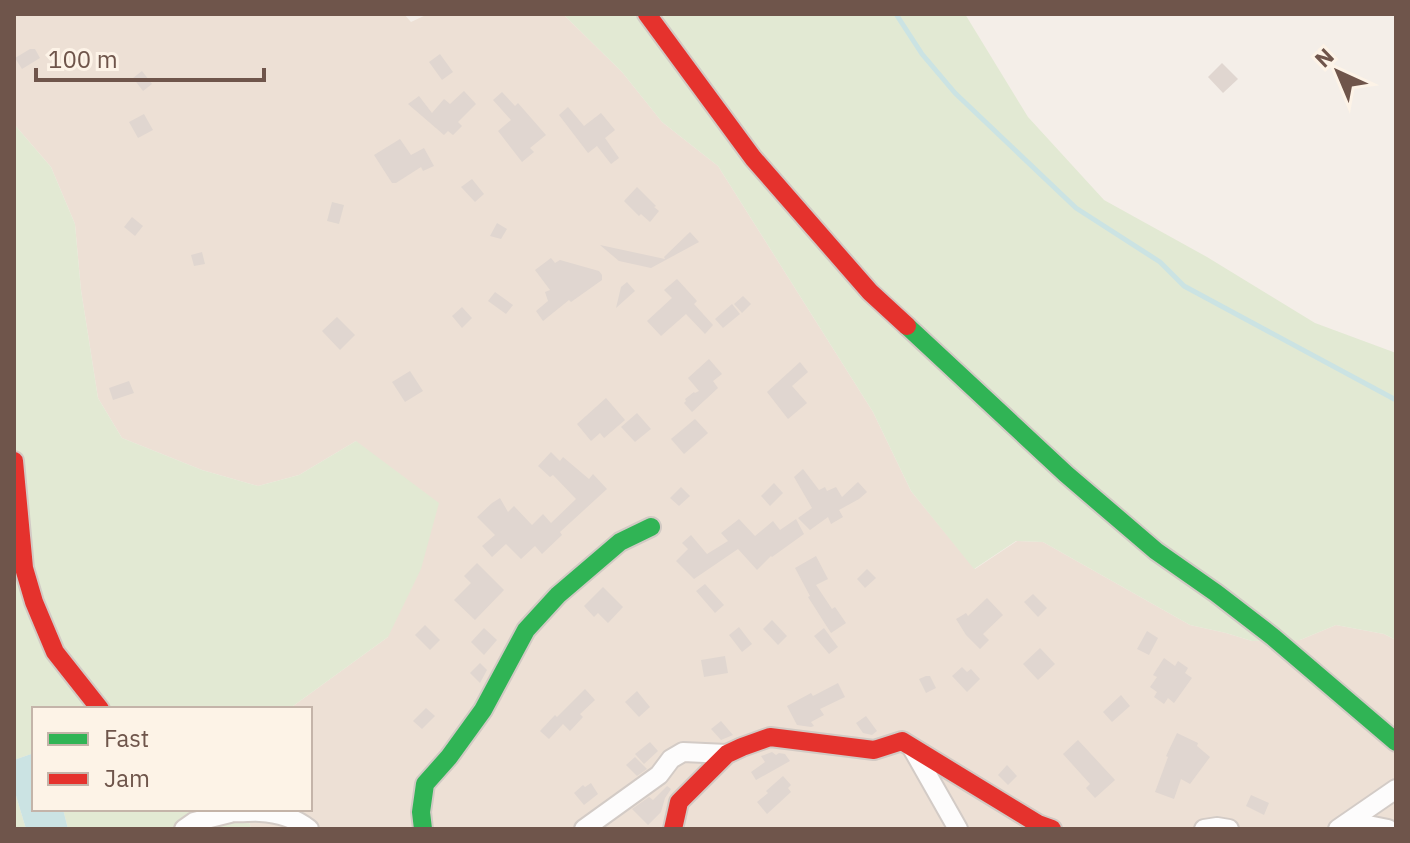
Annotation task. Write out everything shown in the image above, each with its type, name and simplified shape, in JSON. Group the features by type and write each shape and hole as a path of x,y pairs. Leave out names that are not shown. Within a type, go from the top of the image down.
{"street":[{"path":"647,14 753,158 870,292 1066,474 1145,541 1285,647 1396,742"},
{"path":"14,461 24,568 34,602 55,652 98,707"},
{"path":"423,829 421,812 425,784 483,710 526,630 558,595 620,542 651,527"},
{"path":"673,829 679,802 727,754 770,737 874,750 902,741 1038,824 1052,829"},
{"path":"911,747 958,829"},
{"path":"584,829 659,775 671,759 683,752 727,754"},
{"path":"1340,828 1396,789"},
{"path":"184,829 194,822 226,811 289,816 309,829"},
{"path":"1340,828 1368,825 1388,829"},
{"path":"1204,829 1229,829"}],"shaded area":[{"path":"14,14 404,14 411,22 428,14 563,14 622,72 662,122 718,166 873,412 911,491 975,569 1017,541 1043,542 1190,625 1252,641 1300,640 1336,625 1384,634 1396,640 1396,829 251,829 246,811 312,811 312,707 292,707 388,637 356,441 299,475 258,486 202,470 122,438 98,398 81,290 75,224 51,167 14,124"}],"green space":[{"path":"563,14 965,14 1028,117 1104,200 1207,257 1315,323 1396,353 1396,640 1384,634 1336,625 1300,640 1252,641 1190,625 1043,542 1016,541 974,569 911,491 873,412 718,166 662,122 622,72"},
{"path":"14,124 51,167 75,224 81,290 98,398 122,438 202,470 258,486 299,475 356,441 439,503 421,569 388,637 292,707 32,707 32,754 14,760"},
{"path":"14,789 26,829 14,829"},
{"path":"64,811 246,811 251,829 68,829"}],"water":[{"path":"32,754 32,811 64,811 68,829 26,829 14,789 14,760"}],"building":[{"path":"35,49 40,58 22,69 15,58"},
{"path":"440,54 453,72 442,80 429,62"},
{"path":"1222,63 1238,79 1223,93 1208,77"},
{"path":"142,71 152,84 143,91 133,78"},
{"path":"464,91 476,104 458,122 462,126 453,135 448,131 444,135 408,104 419,96 432,113 444,99 450,104"},
{"path":"502,92 515,106 518,103 546,135 530,148 534,152 522,162 498,131 511,120 493,100"},
{"path":"568,107 584,126 601,113 615,130 605,138 619,158 611,164 597,146 588,153 559,115"},
{"path":"144,114 153,130 138,138 129,122"},
{"path":"400,139 411,155 424,148 434,166 423,171 421,167 392,183 374,155"},
{"path":"472,179 484,194 475,202 461,187"},
{"path":"637,187 659,211 650,222 624,201"},
{"path":"332,202 344,205 339,224 327,221"},
{"path":"132,217 143,226 135,236 124,227"},
{"path":"497,223 507,229 501,239 490,236"},
{"path":"690,232 699,242 651,268 619,261 600,245 665,259"},
{"path":"202,252 205,264 194,266 191,255"},
{"path":"551,258 555,263 560,260 599,271 602,280 571,302 569,300 543,321 536,311 548,301 545,292 550,290 535,270"},
{"path":"677,279 713,325 705,334 686,314 661,336 647,321 672,298 664,290"},
{"path":"627,282 635,291 616,308 621,287"},
{"path":"495,292 513,305 506,314 488,301"},
{"path":"743,296 751,304 742,313 734,304"},
{"path":"732,304 740,314 723,328 715,319"},
{"path":"462,307 472,318 462,328 452,316"},
{"path":"337,317 355,335 340,350 322,331"},
{"path":"709,359 722,374 713,381 718,388 692,412 684,403 685,399 699,391 688,378"},
{"path":"800,362 808,372 792,386 807,403 788,419 767,392"},
{"path":"410,371 423,391 405,402 392,382"},
{"path":"129,381 134,393 113,400 109,388"},
{"path":"606,398 625,420 604,438 600,433 591,441 577,424"},
{"path":"637,413 651,429 635,442 621,427"},
{"path":"695,419 708,433 684,454 671,439"},
{"path":"551,452 560,461 563,457 589,479 593,474 607,489 560,532 562,535 542,554 535,546 521,559 506,544 492,557 482,546 495,535 477,517 492,503 500,498 508,512 514,506 532,525 543,514 551,523 576,499 553,475 550,477 538,466"},
{"path":"803,469 819,490 836,487 842,497 858,482 867,492 839,510 843,517 831,524 828,517 810,530 798,518 812,508 794,477"},
{"path":"774,483 783,493 770,506 761,496"},
{"path":"681,487 690,496 679,506 670,498"},
{"path":"739,519 755,536 773,521 780,530 796,519 804,534 771,556 757,570 738,549 694,579 676,561 688,549 682,543 691,535 707,554 728,541 721,533"},
{"path":"816,556 828,579 816,585 846,623 831,633 808,597 795,568"},
{"path":"477,563 504,590 475,620 454,600 471,583 464,576"},
{"path":"867,569 876,578 865,588 857,579"},
{"path":"705,584 724,605 715,613 696,591"},
{"path":"603,587 623,607 608,623 598,613 594,617 584,606"},
{"path":"1033,594 1047,608 1038,617 1024,602"},
{"path":"987,598 1003,615 983,634 989,640 980,649 956,619 966,613 968,616"},
{"path":"772,620 787,636 778,645 763,629"},
{"path":"425,625 440,640 430,650 415,635"},
{"path":"739,627 752,644 742,652 729,635"},
{"path":"484,628 497,640 484,655 471,642"},
{"path":"824,628 838,647 829,654 814,636"},
{"path":"1147,631 1158,638 1149,655 1137,649"},
{"path":"1040,648 1055,664 1038,680 1023,664"},
{"path":"725,656 728,673 704,677 701,660"},
{"path":"1164,658 1175,666 1178,661 1188,668 1185,673 1192,678 1174,703 1168,698 1164,704 1154,697 1157,692 1150,687 1157,677 1153,675"},
{"path":"480,663 487,670 480,683 470,673"},
{"path":"962,667 967,672 971,669 980,679 967,692 952,676"},
{"path":"930,676 936,688 926,693 919,679"},
{"path":"838,683 845,697 820,709 824,715 811,722 814,726 797,725 787,706"},
{"path":"585,689 595,700 580,714 583,717 570,731 563,724 549,739 540,731"},
{"path":"637,691 650,707 639,717 625,702"},
{"path":"1121,695 1130,706 1112,722 1103,712"},
{"path":"426,708 435,716 422,729 413,721"},
{"path":"866,716 877,731 872,735 863,733 856,723"},
{"path":"721,721 733,735 721,740 711,729"},
{"path":"1177,733 1198,743 1197,746 1210,757 1190,784 1181,779 1174,799 1155,792"},
{"path":"1078,740 1115,780 1095,798 1086,788 1090,784 1063,754"},
{"path":"650,742 658,751 644,764 635,754"},
{"path":"772,752 785,754 790,761 756,780 751,772 765,762 761,756"},
{"path":"635,757 647,769 637,776 626,765"},
{"path":"1007,765 1017,776 1008,785 998,775"},
{"path":"783,776 791,785 788,788 791,792 767,814 757,802"},
{"path":"591,783 598,794 584,805 574,793"},
{"path":"667,786 671,789 661,812 648,825 632,809 649,797 653,800"},
{"path":"1251,795 1269,803 1264,815 1246,806"}],"waterway":[{"path":"896,14 922,54 955,93 1076,208 1160,262 1184,286 1396,400"}],"traffic: fast":[{"path":"907,326 1066,474 1156,551 1273,637 1396,742"},
{"path":"423,829 421,812 425,784 483,710 526,630 558,595 620,542 651,527"}],"traffic: jam":[{"path":"647,14 753,158 870,292 907,326"},
{"path":"14,461 24,568 34,602 55,652 98,707"},
{"path":"673,829 679,802 727,754 770,737 874,750 902,741 1038,824 1052,829"}]}
